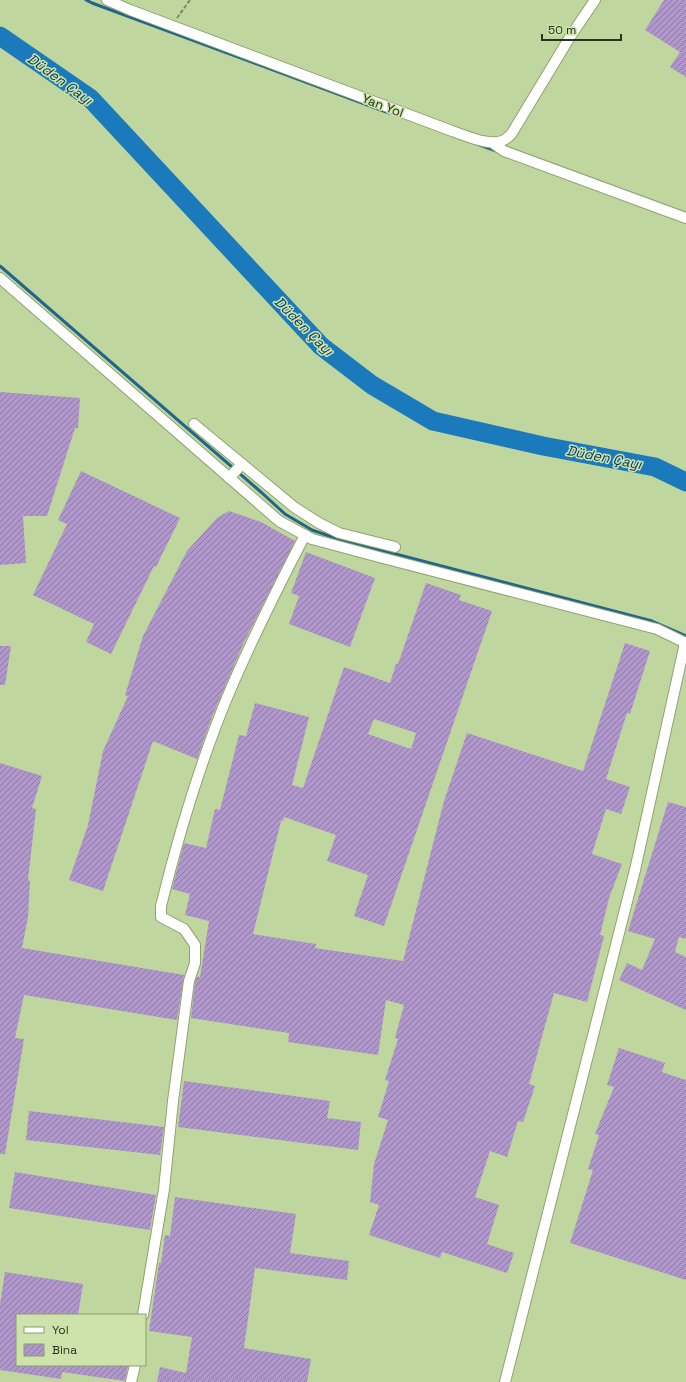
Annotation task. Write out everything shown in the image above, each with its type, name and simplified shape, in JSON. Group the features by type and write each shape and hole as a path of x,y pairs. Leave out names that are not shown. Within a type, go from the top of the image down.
{"street":[{"name":"Yan Yol","path":"107,0 172,26 452,131 494,144 504,151 686,218"},
{"path":"494,144 506,139 515,128 570,37 595,0"},
{"path":"0,278 279,521 312,539 379,558 657,629 685,643 635,870 505,1382"},
{"path":"194,424 240,466 294,507 339,533 395,547"},
{"path":"230,478 240,466"},
{"path":"143,1314 164,1189 188,981 195,963 195,945 184,929 161,917 161,906 178,839 208,748 229,693 267,609 305,535"},
{"path":"131,1382 135,1366"}],"path":[{"path":"172,26 190,0"}],"building":[{"path":"664,0 686,0 686,77 670,67 680,52 645,30"},
{"path":"0,392 80,398 78,428 75,428 47,516 23,516 26,563 0,565"},
{"path":"81,471 180,518 156,567 154,566 111,654 86,642 94,624 33,595 67,524 58,520"},
{"path":"229,511 261,522 295,541 244,642 212,717 197,759 153,741 103,891 69,880 88,825 103,751 128,696 125,695 143,636 187,551 217,518"},
{"path":"306,552 375,578 350,647 289,624 299,596 291,593"},
{"path":"426,583 461,595 459,600 492,611 384,926 354,916 368,875 327,861 336,835 284,817 283,821 281,821 253,934 316,944 315,948 403,961 444,801 467,733 583,771 625,643 650,651 630,714 627,713 606,779 630,787 621,814 606,809 592,854 622,864 609,898 600,935 604,936 587,1002 554,993 529,1084 535,1086 523,1122 518,1121 507,1157 490,1151 475,1197 499,1205 487,1244 514,1253 507,1273 442,1252 440,1258 369,1235 379,1205 370,1202 374,1164 388,1120 378,1117 389,1081 385,1080 398,1039 395,1038 404,1005 386,1000 378,1055 288,1042 289,1033 191,1018 195,982 197,977 200,977 209,921 185,915 190,894 172,889 184,843 206,848 215,809 220,810 239,735 246,736 255,703 309,717 292,785 303,788 344,667 390,683 396,664 398,664","holes":["374,719 416,733 411,749 368,734"]},
{"path":"0,646 11,646 5,685 0,685"},
{"path":"0,763 42,776 32,808 36,809 28,880 30,881 28,917 22,948 184,975 177,1020 24,995 15,1038 24,1039 5,1154 0,1154"},
{"path":"668,802 686,807 686,939 679,937 675,952 686,957 686,1010 619,980 627,963 642,970 655,939 628,931"},
{"path":"619,1048 665,1063 662,1072 686,1080 686,1280 570,1243 593,1170 588,1169 599,1135 595,1134 614,1087 607,1085"},
{"path":"184,1081 330,1101 327,1118 361,1122 358,1150 178,1127"},
{"path":"29,1111 164,1127 160,1155 26,1140"},
{"path":"15,1172 156,1195 150,1230 9,1208"},
{"path":"175,1197 296,1214 290,1253 349,1261 347,1280 255,1268 244,1348 311,1359 307,1382 157,1382 160,1367 186,1373 192,1337 149,1331 159,1263 161,1263 165,1235 170,1236"},
{"path":"5,1272 83,1284 78,1314 16,1314 16,1366 128,1366 125,1381 62,1372 61,1379 0,1370 0,1304"}],"waterway":[{"path":"86,0 389,113"},
{"name":"Düden Çayı","path":"0,36 90,98 321,346 372,385 433,421 543,446 655,467 686,482"},
{"path":"477,144 499,152"},
{"path":"0,266 285,514 312,530 338,539 652,621 686,636"}]}
